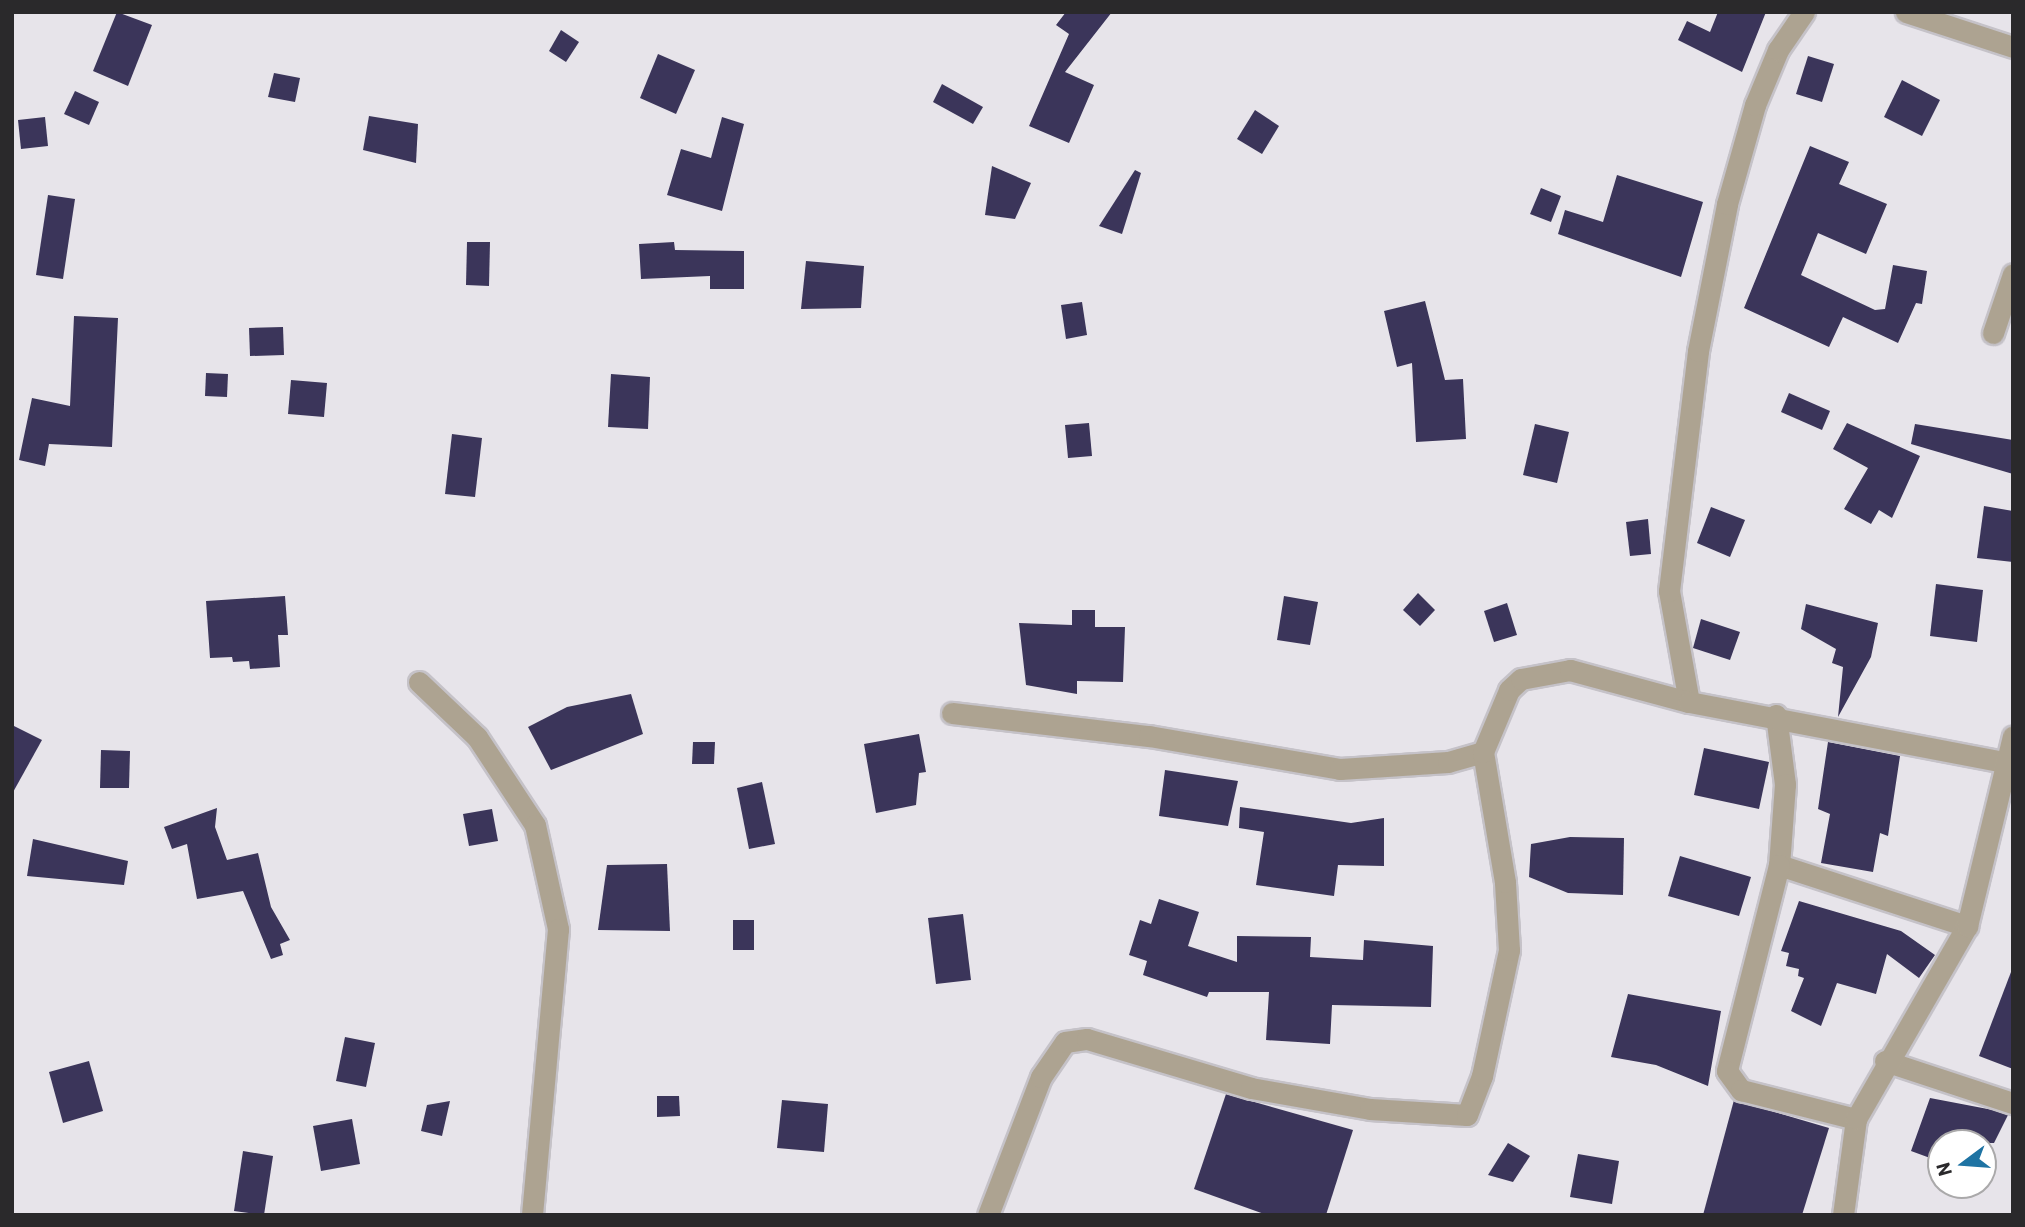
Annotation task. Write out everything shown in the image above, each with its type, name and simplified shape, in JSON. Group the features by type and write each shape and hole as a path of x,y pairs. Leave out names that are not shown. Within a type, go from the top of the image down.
{"street":[{"path":"1689,702 1669,591 1698,351 1727,204 1755,105 1778,50 1804,12"},
{"path":"1906,12 2013,47"},
{"path":"1993,333 2013,274"},
{"path":"988,1215 1041,1077 1065,1042 1087,1039 1264,1090 1370,1108 1467,1115 1482,1076 1508,950 1505,883 1483,752 1509,690 1543,672 1570,670 1689,702 1776,715 2009,764"},
{"path":"419,682 477,737 536,825 558,929 532,1215"},
{"path":"952,713 1149,736 1340,769 1448,762 1483,752"},
{"path":"1776,715 1786,784 1779,865 1727,1071 1741,1090 1856,1119"},
{"path":"1843,1215 1856,1119 1885,1060 1967,926 2009,764 2013,736"},
{"path":"1779,865 1967,926"},
{"path":"1885,1060 2013,1103"}],"building":[{"path":"117,12 152,25 128,86 93,71"},
{"path":"1066,12 1112,12 1065,72 1094,85 1069,143 1029,126 1069,34 1056,25"},
{"path":"1718,12 1766,12 1742,72 1678,40 1687,21 1710,32"},
{"path":"561,30 579,42 566,62 549,51"},
{"path":"658,54 695,70 676,114 640,98"},
{"path":"1808,56 1834,64 1822,102 1796,94"},
{"path":"274,73 300,78 295,102 268,97"},
{"path":"1902,80 1940,100 1922,136 1884,117"},
{"path":"942,84 983,107 973,124 933,102"},
{"path":"75,91 99,102 89,125 64,114"},
{"path":"1255,110 1279,126 1262,154 1237,139"},
{"path":"369,116 418,124 416,163 363,150"},
{"path":"45,117 48,146 21,149 18,120"},
{"path":"722,117 744,124 722,211 667,195 681,149 711,158"},
{"path":"1810,146 1849,162 1839,184 1887,204 1866,254 1818,233 1801,275 1875,310 1885,309 1893,265 1927,271 1922,304 1916,303 1898,343 1843,317 1829,347 1744,308"},
{"path":"992,166 1031,183 1015,219 985,215"},
{"path":"1135,170 1141,173 1122,234 1099,226"},
{"path":"1617,175 1703,202 1681,277 1558,234 1565,210 1603,222"},
{"path":"1541,188 1561,196 1551,222 1530,214"},
{"path":"48,195 75,199 63,279 36,275"},
{"path":"467,242 490,242 489,286 466,285"},
{"path":"674,242 675,250 744,251 744,289 710,289 710,276 641,279 639,244"},
{"path":"806,261 864,266 861,308 801,309"},
{"path":"1425,301 1445,380 1463,379 1466,439 1416,442 1412,363 1397,367 1384,311"},
{"path":"1082,302 1087,335 1066,339 1061,305"},
{"path":"74,316 118,318 112,447 49,444 45,466 19,460 32,398 70,406"},
{"path":"283,327 284,355 250,356 249,328"},
{"path":"206,373 228,374 227,397 205,396"},
{"path":"611,374 650,377 648,429 608,427"},
{"path":"291,380 327,383 324,417 288,414"},
{"path":"1789,393 1830,411 1822,430 1781,412"},
{"path":"1089,423 1092,456 1068,458 1065,425"},
{"path":"1847,423 1920,456 1892,518 1879,510 1871,524 1844,509 1868,468 1833,449"},
{"path":"1535,424 1569,432 1557,483 1523,475"},
{"path":"1915,424 2013,440 2013,474 1911,444"},
{"path":"452,434 482,438 475,497 445,494"},
{"path":"1984,506 2013,511 2013,562 1977,558"},
{"path":"1711,507 1745,520 1730,557 1697,543"},
{"path":"1648,519 1651,554 1630,556 1626,522"},
{"path":"1936,584 1983,590 1977,642 1930,636"},
{"path":"1418,593 1435,610 1420,626 1403,610"},
{"path":"285,596 288,635 278,635 280,667 250,669 249,661 233,662 232,657 210,658 206,601"},
{"path":"1284,596 1318,602 1310,645 1277,640"},
{"path":"1507,603 1517,635 1494,642 1484,611"},
{"path":"1806,604 1878,623 1871,657 1838,717 1843,667 1832,663 1836,649 1801,629"},
{"path":"1072,610 1095,610 1095,627 1125,627 1123,682 1077,681 1077,694 1026,685 1019,623 1072,625"},
{"path":"1701,619 1740,632 1730,660 1693,648"},
{"path":"631,694 643,734 551,770 528,727 567,707"},
{"path":"12,725 42,740 12,794"},
{"path":"919,734 926,772 919,773 916,805 876,813 864,744"},
{"path":"693,742 715,742 714,764 692,764"},
{"path":"1828,742 1900,756 1888,836 1880,833 1873,872 1821,863 1830,814 1818,809"},
{"path":"1704,748 1769,762 1759,809 1694,795"},
{"path":"101,750 130,751 129,788 100,788"},
{"path":"1165,770 1238,781 1228,826 1159,816"},
{"path":"762,782 775,844 749,849 737,788"},
{"path":"1240,807 1351,823 1384,818 1384,866 1338,865 1334,896 1256,885 1264,832 1239,828"},
{"path":"217,808 215,827 227,860 258,853 271,907 290,940 280,944 283,955 271,959 243,891 197,899 187,844 172,849 164,827"},
{"path":"492,809 498,841 469,846 463,814"},
{"path":"1570,837 1624,838 1623,895 1568,893 1529,877 1531,844"},
{"path":"33,839 128,861 124,885 27,876"},
{"path":"1680,856 1751,877 1739,916 1668,896"},
{"path":"667,864 670,931 598,930 607,865"},
{"path":"1159,899 1199,912 1188,946 1237,962 1237,936 1311,937 1310,957 1363,960 1364,940 1433,946 1431,1007 1332,1005 1330,1044 1266,1040 1269,992 1209,992 1207,997 1143,975 1147,961 1129,955 1140,920 1151,924"},
{"path":"1799,901 1901,931 1935,955 1919,978 1887,954 1876,994 1837,983 1821,1026 1791,1011 1804,978 1798,976 1799,969 1786,966 1789,953 1781,951"},
{"path":"963,914 971,980 936,984 928,918"},
{"path":"733,920 754,920 754,950 733,950"},
{"path":"2013,972 2013,1069 1979,1056"},
{"path":"1628,994 1721,1011 1708,1086 1656,1065 1611,1057"},
{"path":"345,1037 375,1043 366,1087 336,1081"},
{"path":"89,1061 103,1111 63,1123 49,1072"},
{"path":"1226,1094 1353,1130 1326,1215 1267,1215 1194,1189"},
{"path":"657,1096 679,1096 680,1116 657,1117"},
{"path":"1930,1098 2008,1115 1997,1137 1997,1129 1927,1129 1927,1157 1911,1151"},
{"path":"782,1100 828,1104 824,1152 777,1148"},
{"path":"1734,1100 1829,1128 1802,1215 1703,1215"},
{"path":"450,1101 442,1136 421,1131 427,1105"},
{"path":"352,1119 360,1164 321,1171 313,1126"},
{"path":"1508,1143 1530,1156 1513,1182 1488,1175"},
{"path":"243,1151 273,1156 264,1215 234,1211"},
{"path":"1578,1154 1619,1161 1612,1204 1570,1197"}]}
